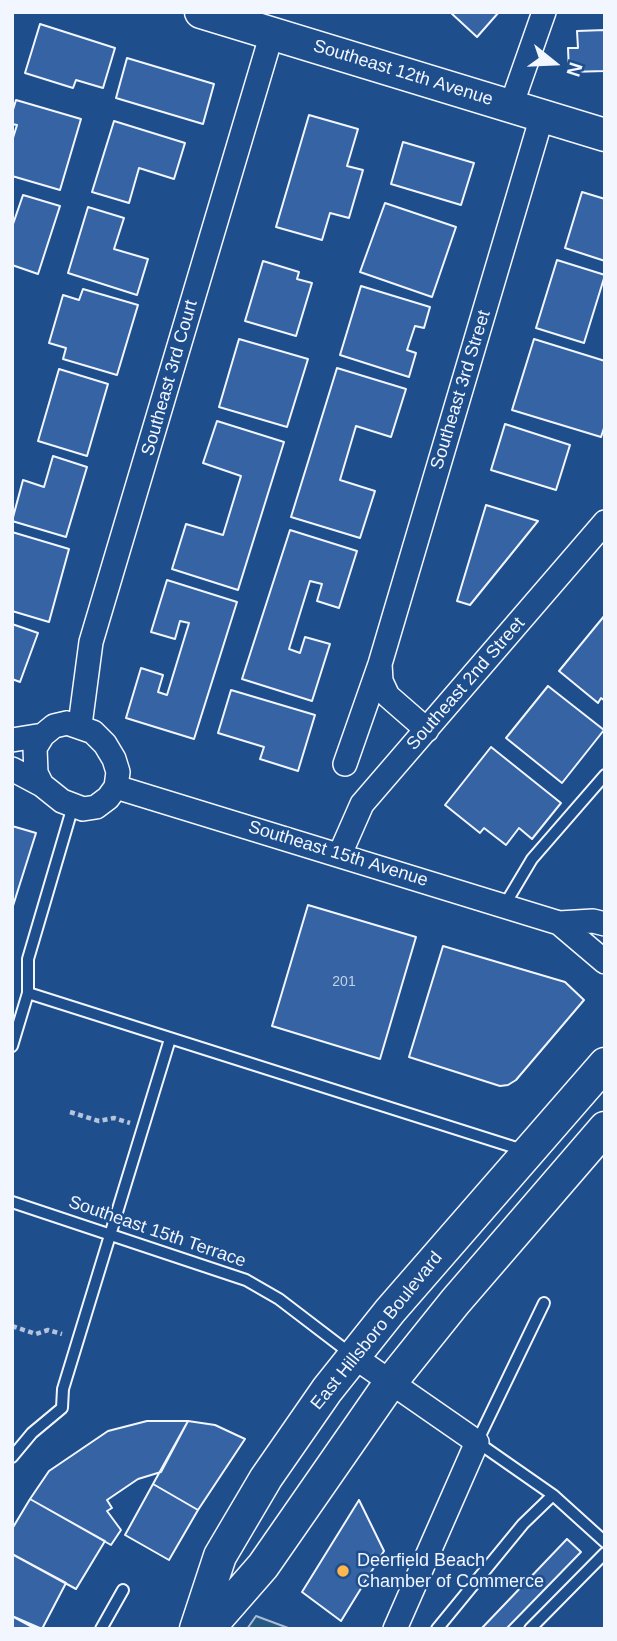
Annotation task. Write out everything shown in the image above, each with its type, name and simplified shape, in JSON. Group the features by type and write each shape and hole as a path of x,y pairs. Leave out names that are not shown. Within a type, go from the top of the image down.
{"main road":[{"name":"Southeast 12th Avenue","path":"201,12 605,135"},
{"name":"East Hillsboro Boulevard","path":"196,1629 227,1545 265,1478 353,1356 605,1064"},
{"path":"208,1629 263,1566 390,1383 455,1302 600,1132"}],"street":[{"path":"511,106 544,12"},
{"name":"Southeast 3rd Court","path":"80,725 91,642 272,33"},
{"name":"Southeast 3rd Street","path":"345,764 380,664 542,116"},
{"name":"Southeast 2nd Street","path":"340,854 362,804 605,522"},
{"path":"380,664 381,681 388,695 427,730"},
{"path":"12,769 73,806 83,809 96,807 108,799 116,787 118,772 105,744 80,725 67,723 54,726 43,735 35,748 34,762 42,785"},
{"path":"12,740 43,735"},
{"name":"Southeast 15th Avenue","path":"116,787 559,923 593,921 605,924"},
{"name":"Southeast 15th Avenue","path":"559,923 605,962"},
{"path":"353,1356 477,1442 395,1629"}],"lane":[{"path":"504,905 532,859 605,775"},
{"path":"12,1046 28,993 28,959 73,806"},
{"path":"28,993 528,1152"},
{"path":"12,1457 32,1433 62,1408 63,1388 170,1039"},
{"name":"Southeast 15th Terrace","path":"12,1202 111,1232 246,1280 279,1299 353,1356"},
{"path":"544,1303 477,1442 553,1495 605,1542"},
{"path":"437,1629 523,1524 553,1495"},
{"path":"530,1629 605,1553"},
{"path":"101,1629 123,1590"}],"path":[{"path":"70,1112 99,1121 114,1118 143,1127"},
{"path":"12,1326 36,1334 48,1330 78,1340"}],"shaded area":[{"path":"256,1616 291,1629 247,1629"}],"building":[{"path":"450,12 499,12 477,37"},
{"path":"40,24 115,48 103,88 76,80 73,88 25,73"},
{"path":"605,30 605,71 569,72 568,48 578,48 577,31"},
{"path":"127,58 214,84 203,124 116,98"},
{"path":"16,100 81,119 60,190 12,176 12,141 17,125 12,124 12,113"},
{"path":"309,115 358,129 347,166 363,170 349,218 330,213 322,240 276,227"},
{"path":"114,121 185,143 174,179 139,168 129,203 92,192"},
{"path":"403,142 474,163 461,205 391,184"},
{"path":"582,192 605,199 605,261 565,248"},
{"path":"23,195 60,206 38,274 12,265 12,227"},
{"path":"385,203 456,227 432,297 360,272"},
{"path":"88,207 124,218 114,249 148,259 137,295 68,273"},
{"path":"557,260 605,275 584,343 536,328"},
{"path":"263,261 299,272 297,279 312,283 296,336 245,321"},
{"path":"361,286 430,307 424,328 415,326 407,350 416,353 409,377 340,355"},
{"path":"83,289 138,305 117,375 63,359 66,348 49,343 63,295 79,300"},
{"path":"239,339 308,359 287,427 219,407"},
{"path":"534,339 605,361 605,425 601,437 512,410"},
{"path":"337,368 406,389 391,437 356,426 340,480 375,491 360,538 291,517"},
{"path":"59,369 108,384 87,456 38,441"},
{"path":"217,421 284,442 238,590 172,569 186,524 223,535 241,476 203,463"},
{"path":"505,424 570,445 556,490 491,470"},
{"path":"53,456 87,467 66,537 12,521 23,480 44,487"},
{"path":"486,505 538,521 470,605 457,601"},
{"path":"290,530 357,551 339,608 317,601 322,584 310,581 289,649 300,653 305,637 330,644 312,701 242,679"},
{"path":"12,532 69,549 49,622 12,611"},
{"path":"167,580 237,602 194,739 126,718 141,668 163,675 158,692 167,695 189,623 180,621 175,639 151,632"},
{"path":"605,615 605,701 601,698 598,703 559,671"},
{"path":"12,624 38,633 20,682 12,679"},
{"path":"548,686 604,730 562,783 506,738"},
{"path":"231,690 315,715 298,771 260,759 264,747 218,733"},
{"path":"491,747 561,803 532,839 519,828 506,845 484,828 480,833 445,805"},
{"path":"12,826 36,833 12,909"},
{"path":"308,905 416,937 380,1059 272,1026"},
{"path":"443,946 565,982 584,1000 516,1080 508,1085 500,1086 409,1057"},
{"path":"147,1421 188,1421 161,1472 138,1479 107,1500 112,1508 107,1511 121,1530 111,1545 30,1499 49,1471 108,1431"},
{"path":"188,1421 215,1425 245,1439 198,1510 153,1484"},
{"path":"153,1484 198,1510 169,1560 125,1535"},
{"path":"30,1499 105,1541 76,1589 12,1554 12,1529"},
{"name":"Deerfield Beach Chamber of Commerce","path":"359,1500 384,1551 341,1621 302,1592"},
{"path":"567,1539 581,1552 506,1629 481,1629"},
{"path":"12,1554 66,1583 42,1629 12,1616"},
{"path":"12,1616 36,1629 12,1629"}],"place":[{"name":"Deerfield Beach Chamber of Commerce","path":"343,1571"}]}
